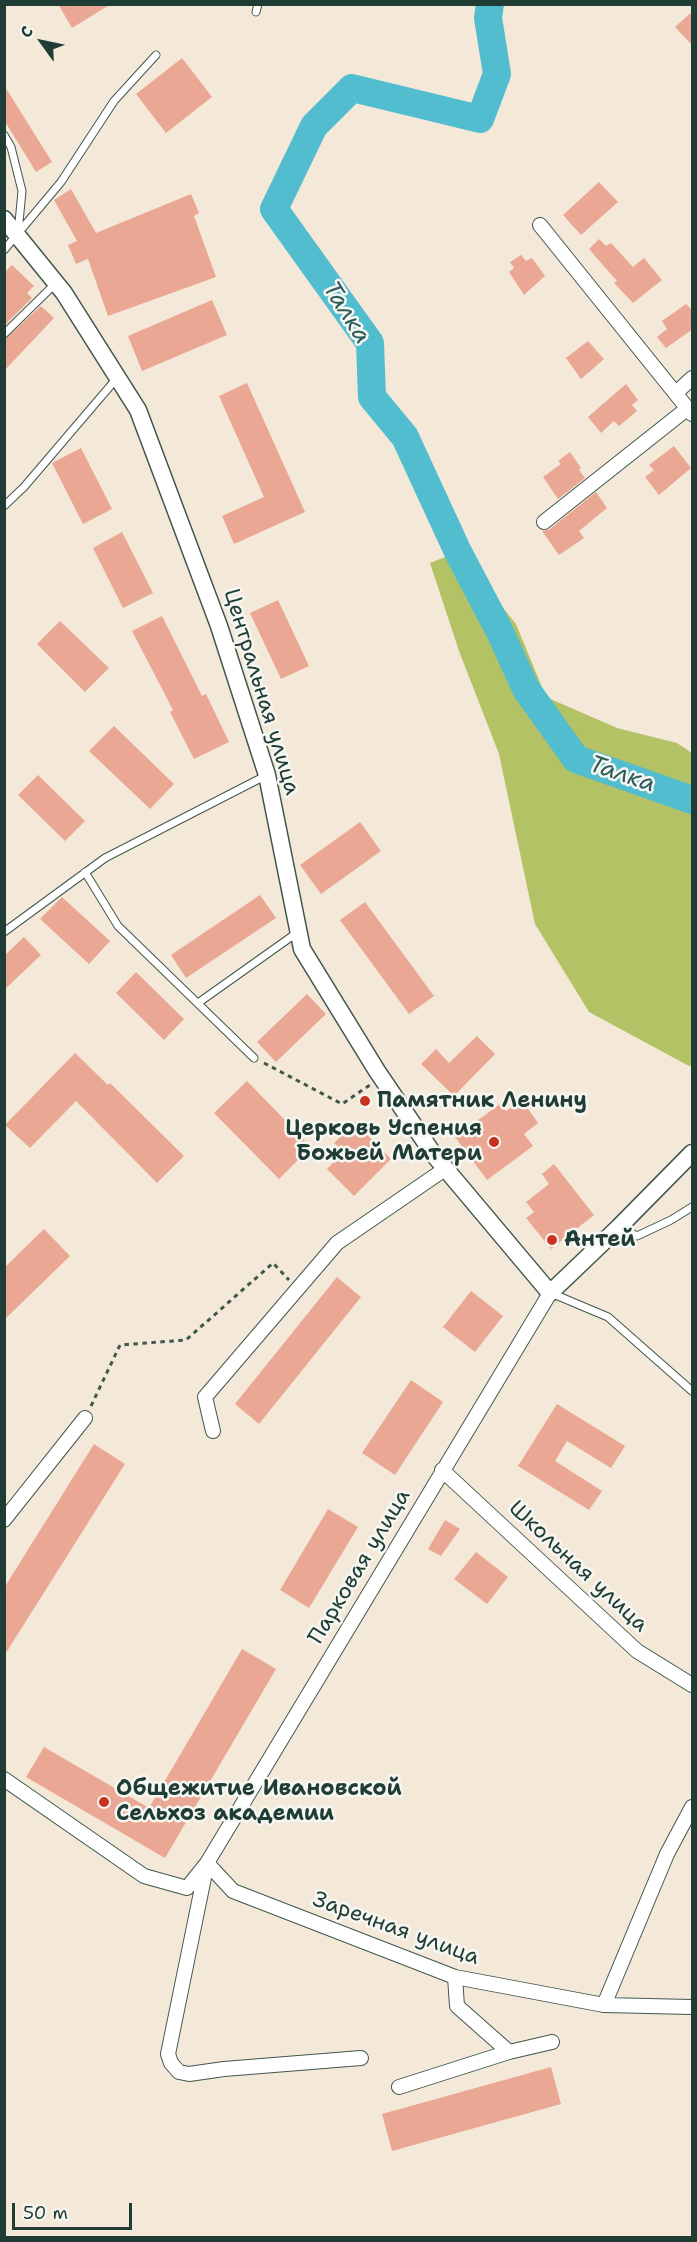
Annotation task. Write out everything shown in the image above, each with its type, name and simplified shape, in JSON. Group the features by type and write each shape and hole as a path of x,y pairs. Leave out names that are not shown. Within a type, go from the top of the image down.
{"street":[{"name":"Центральная улица","path":"4,219 56,283 138,410 219,626 267,776 302,949 418,1133 445,1169 550,1293"},
{"path":"540,225 690,411 544,522"},
{"path":"676,393 693,378"},
{"path":"550,1293 693,1153"},
{"path":"213,1431 205,1397 337,1243 445,1169"},
{"name":"Парковая улица","path":"4,1779 144,1876 187,1888 207,1863 550,1293"},
{"path":"4,1520 85,1418"},
{"name":"Школьная улица","path":"442,1470 637,1651 693,1685"},
{"path":"604,2005 667,1854 693,1807"},
{"name":"Парковая улица","path":"207,1863 168,2054 171,2063 179,2072 189,2074 361,2058"},
{"name":"Заречная улица","path":"207,1863 233,1891 455,1977 604,2005 693,2007"},
{"path":"455,1977 457,2006 509,2052"},
{"path":"399,2087 509,2052 552,2042"}],"lane":[{"path":"4,250 61,182 114,101 156,55"},
{"path":"4,135 12,147 22,191 18,236"},
{"path":"4,334 56,283"},
{"path":"4,506 24,487 118,376"},
{"path":"5,930 105,858 267,776"},
{"path":"85,872 118,926 254,1058"},
{"path":"198,1003 298,932"},
{"path":"619,1227 637,1236 693,1207"},
{"path":"550,1293 608,1317 693,1391"}],"path":[{"path":"254,1058 342,1104 381,1077"},
{"path":"85,1418 120,1346 186,1340 273,1263 289,1280 297,1274"}],"green space":[{"path":"458,552 516,624 546,697 617,728 677,743 692,753 692,1065 689,1066 589,1012 535,924 499,754 459,651 430,563"}],"building":[{"path":"58,4 111,4 72,28"},
{"path":"693,11 693,46 675,27"},
{"path":"182,58 212,97 166,133 136,94"},
{"path":"4,85 52,162 36,172 4,120"},
{"path":"599,182 618,202 581,235 563,215"},
{"path":"71,189 96,233 191,194 199,213 194,216 216,277 108,316 88,259 76,264 68,245 77,241 54,200"},
{"path":"599,239 606,246 611,243 633,267 644,258 662,280 633,303 614,283 617,281 589,249"},
{"path":"521,255 526,261 532,258 545,276 524,295 509,272 514,268 510,262"},
{"path":"12,265 34,286 27,293 32,298 4,326 4,273"},
{"path":"212,300 227,335 142,371 128,336"},
{"path":"686,304 693,311 693,329 666,348 657,337 667,329 662,321"},
{"path":"41,306 54,318 4,371 4,340"},
{"path":"588,341 604,359 581,379 566,358"},
{"path":"247,383 305,512 234,544 222,516 264,497 219,396"},
{"path":"626,384 638,400 632,405 637,411 619,426 614,421 601,433 588,417"},
{"path":"674,446 691,468 659,495 645,477 654,470 649,465"},
{"path":"81,448 112,509 83,524 52,463"},
{"path":"570,452 585,478 558,499 543,477 561,464 558,461"},
{"path":"596,492 607,508 579,531 584,538 559,555 542,531 550,529"},
{"path":"122,532 153,593 123,608 93,548"},
{"path":"278,600 309,666 281,679 250,613"},
{"path":"162,616 202,696 206,694 229,742 194,759 170,712 173,710 132,631"},
{"path":"60,621 109,668 85,692 37,644"},
{"path":"114,726 174,784 150,809 89,751"},
{"path":"38,775 85,821 65,841 18,795"},
{"path":"360,822 381,851 321,894 300,865"},
{"path":"260,895 276,918 186,978 171,955"},
{"path":"62,897 110,941 89,964 40,919"},
{"path":"365,902 434,996 409,1014 340,920"},
{"path":"24,937 41,955 4,990 4,956"},
{"path":"136,972 184,1019 164,1040 116,993"},
{"path":"307,994 326,1014 276,1062 257,1042"},
{"path":"477,1036 495,1054 454,1096 421,1064 436,1049 449,1063"},
{"path":"75,1053 108,1085 110,1083 184,1156 157,1183 76,1101 30,1148 5,1125"},
{"path":"247,1081 311,1147 279,1179 214,1113"},
{"name":"Церковь Успения Божьей Матери","path":"522,1100 538,1123 524,1134 533,1146 487,1180 455,1137 500,1104 506,1111"},
{"path":"355,1122 391,1159 354,1196 327,1169 344,1152 334,1143"},
{"path":"554,1164 594,1215 551,1249 526,1218 534,1212 526,1202 549,1184 542,1174"},
{"path":"44,1229 70,1256 4,1320 4,1268"},
{"path":"337,1277 361,1297 259,1424 235,1404"},
{"path":"471,1291 503,1316 475,1352 443,1327"},
{"path":"411,1380 443,1402 395,1475 362,1453"},
{"path":"557,1404 625,1446 611,1468 567,1441 555,1461 602,1491 589,1510 518,1466"},
{"path":"94,1444 125,1464 4,1656 4,1588"},
{"path":"328,1509 358,1527 309,1608 280,1590"},
{"path":"445,1520 460,1529 441,1556 428,1549"},
{"path":"476,1552 508,1577 487,1604 454,1579"},
{"path":"242,1649 276,1669 165,1858 26,1777 44,1747 149,1808"},
{"path":"551,2067 561,2104 392,2151 382,2114"}],"waterway":[{"name":"Талка","path":"490,4 488,18 497,74 480,119 352,88 314,126 274,209 370,343 372,397 405,437 458,552 499,630 526,689 576,759 692,800"}],"place":[{"name":"Памятник Ленину","path":"365,1101"},
{"name":"Церковь Успения Божьей Матери","path":"494,1142"},
{"name":"Антей","path":"552,1240"},
{"name":"Общежитие Ивановской Сельхоз академии","path":"104,1802"}]}
